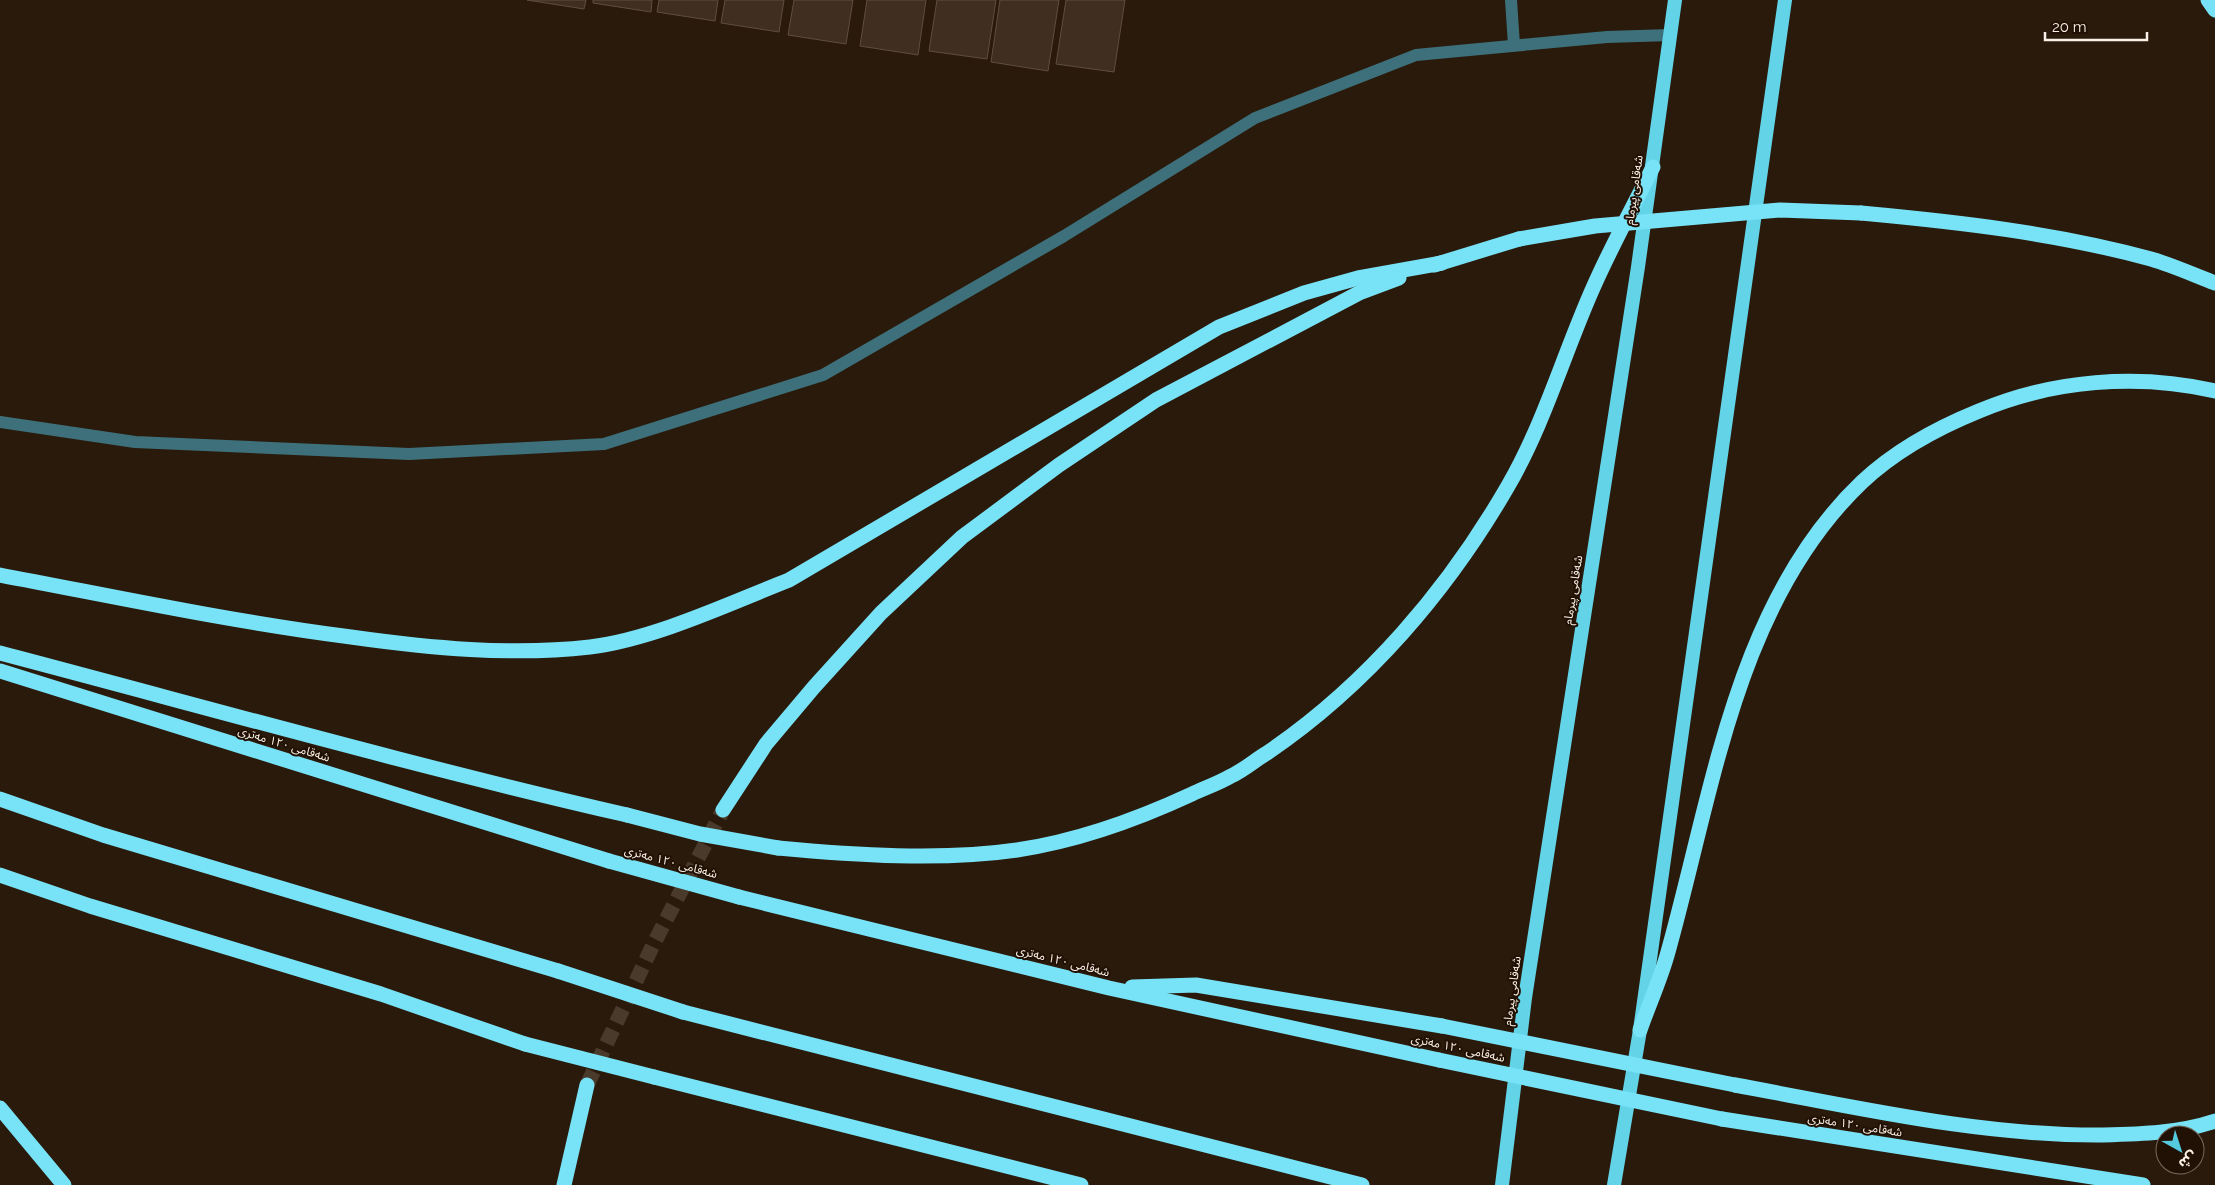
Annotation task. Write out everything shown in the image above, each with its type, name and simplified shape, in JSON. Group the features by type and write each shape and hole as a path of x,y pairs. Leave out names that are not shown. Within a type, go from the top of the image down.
{"highway":[{"name":"شەقامی پیرمام","path":"1502,1185 1525,998 1653,167 1676,0"},
{"path":"1614,1185 1640,1030 1785,0"},
{"path":"2208,0 2215,10"},
{"path":"0,653 479,780 700,834 778,848 868,855 955,855 1017,850 1099,832 1160,809 1232,776 1296,733 1346,691 1405,630 1466,553 1509,484 1545,408 1592,290 1653,167"},
{"path":"723,810 766,744 814,687 881,613 962,537 1059,465 1156,400 1359,293 1442,262 1519,239 1595,226 1780,210 1860,213 1932,219 2082,243 2152,259 2215,283"},
{"path":"0,575 291,630 379,641 462,649 543,649 590,646 634,638 712,611 789,580 1220,327 1304,293 1358,278 1442,262"},
{"path":"1640,1030 1667,955 1732,712 1762,630 1788,578 1816,534 1840,505 1862,482 1887,461 1921,438 1949,423 1993,405 2036,392 2121,381 2186,384 2215,391"},
{"name":"شەقامی ١٢٠ مەتری","path":"0,671 610,861 740,897 1109,988 1722,1119 2143,1185"},
{"path":"0,799 104,835 558,971 682,1012 1362,1185"},
{"path":"0,875 90,906 381,994 525,1044 1081,1185"},
{"path":"1109,988 1196,985 1442,1026 1735,1085 1902,1116 2009,1131 2081,1135 2138,1134 2192,1129 2215,1121"},
{"path":"564,1185 587,1085"},
{"path":"0,1108 64,1185"}],"street":[{"path":"1511,0 1514,45"},
{"path":"0,422 136,442 409,454 604,444 823,375 1064,236 1255,118 1416,55 1607,37 1671,36"}],"building":[{"path":"527,0 586,0 584,9"},
{"path":"593,0 652,0 651,12 593,3"},
{"path":"659,0 718,0 715,21 657,12"},
{"path":"725,0 784,0 779,32 721,23"},
{"path":"794,0 853,0 846,44 788,35"},
{"path":"867,0 926,0 918,55 860,46"},
{"path":"937,0 996,0 987,59 929,51"},
{"path":"1000,0 1059,0 1048,71 991,62"},
{"path":"1066,0 1125,0 1114,72 1056,64"}],"tunnel":[{"path":"587,1085 653,945 723,810"}]}
